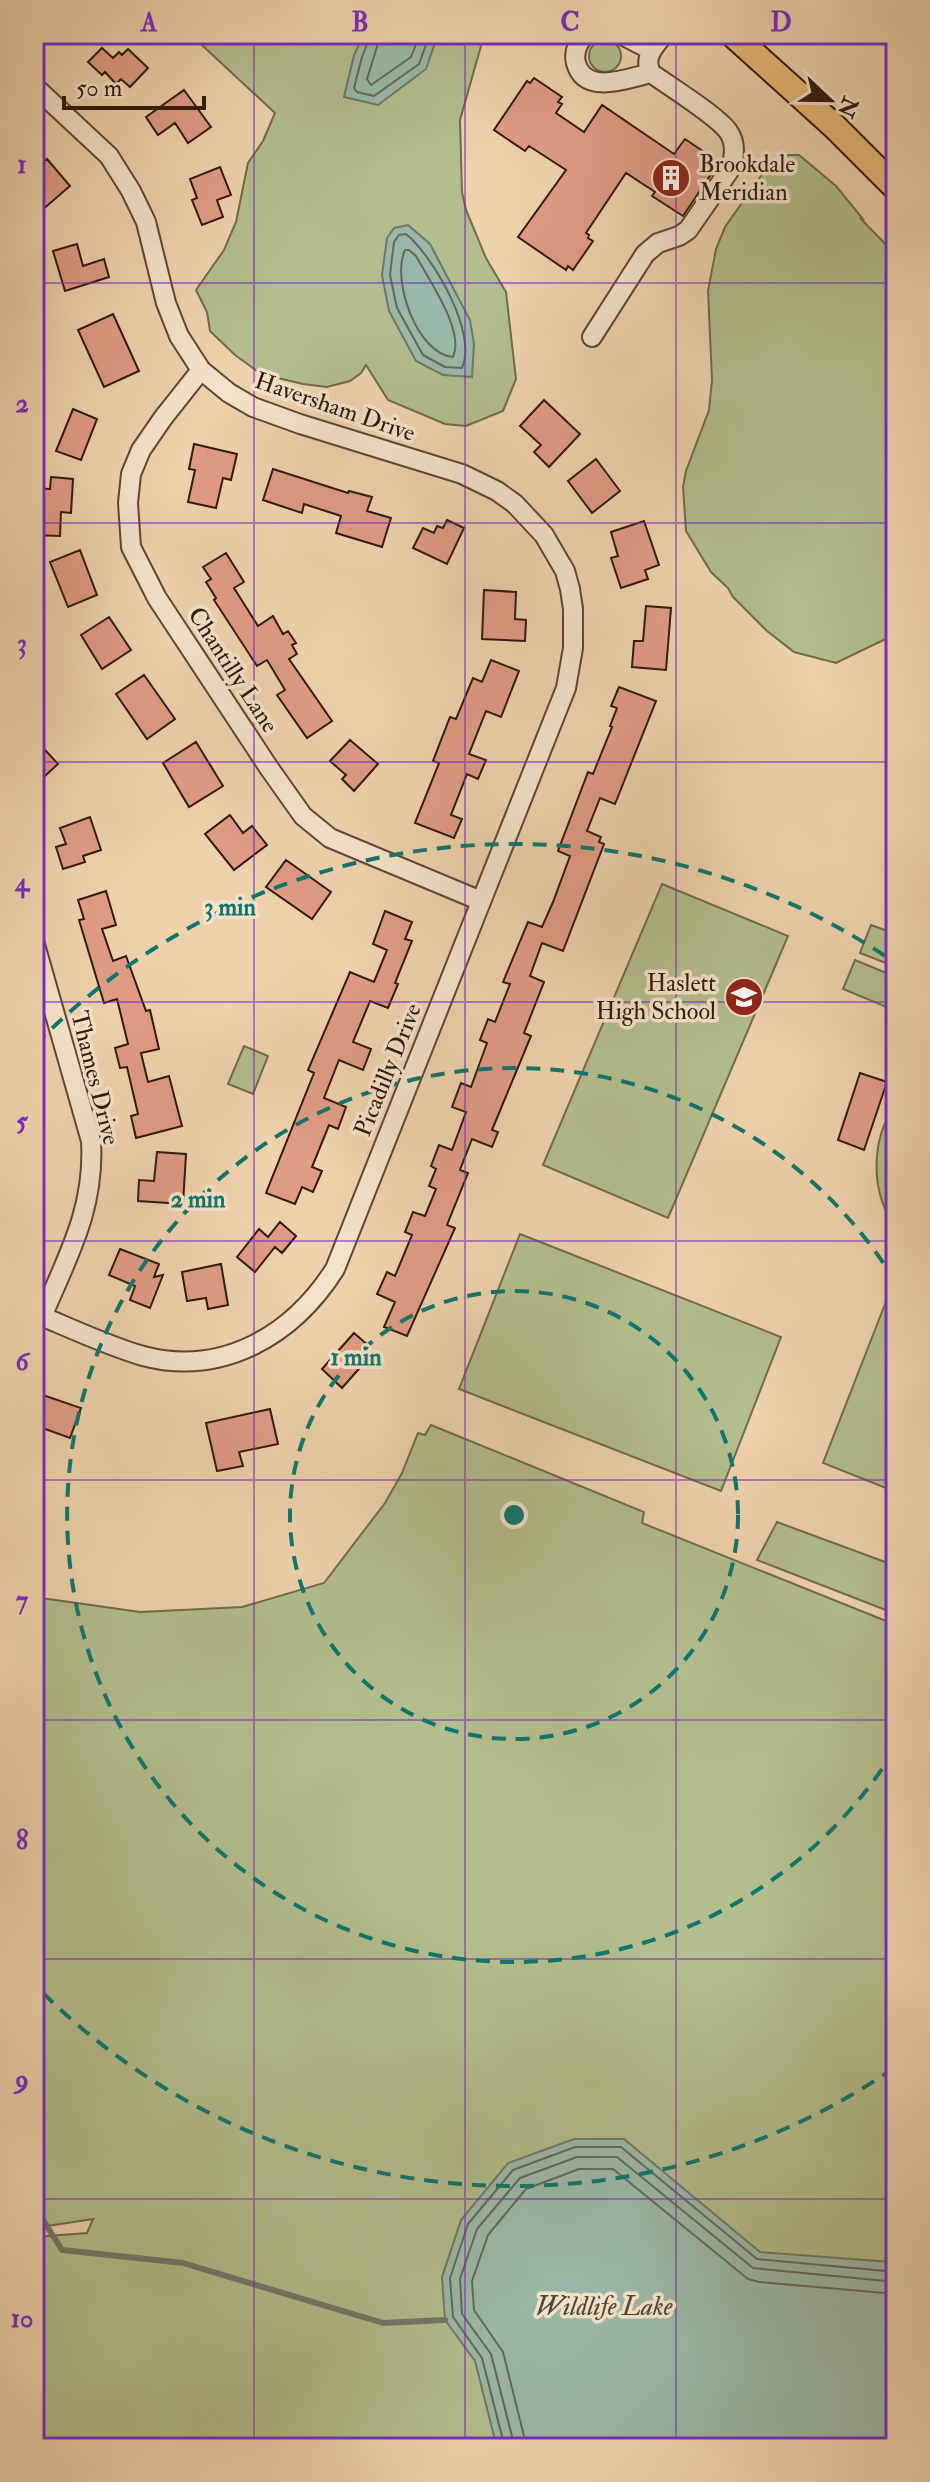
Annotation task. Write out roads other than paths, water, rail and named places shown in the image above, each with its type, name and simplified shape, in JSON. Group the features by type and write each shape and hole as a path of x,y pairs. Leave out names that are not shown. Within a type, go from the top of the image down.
{"main road":[{"path":"732,34 834,126 896,188"}],"street":[{"path":"586,34 580,40 575,57 578,69 588,79 606,83 651,73"},
{"path":"620,34 651,50"},
{"path":"592,337 645,254 656,244 688,230 734,159 733,140 721,124 651,73 647,62 651,50 664,34"},
{"name":"Haversham Drive","path":"34,86 109,156 131,191 146,222 166,303 179,336 201,370 229,393 253,407 462,474 487,485 515,504 530,519 565,571"},
{"name":"Chantilly Lane","path":"201,370 155,429 141,450 131,474 128,503 131,547 157,598 303,816 330,838 481,901"},
{"name":"Picadilly Drive","path":"38,1315 142,1355 184,1361 217,1357 248,1348 283,1329 318,1294 335,1269 566,688 574,628 565,571"},
{"name":"Thames Drive","path":"34,941 91,1141 92,1160 90,1190 83,1220 38,1315"}],"water":[{"path":"364,34 438,34 426,69 378,105 344,97 354,55"},
{"path":"408,225 430,244 470,320 474,344 472,377 443,375 416,361 389,311 382,275 387,238 394,228"},
{"name":"Wildlife Lake","path":"574,2139 624,2139 760,2252 891,2262 896,2267 896,2448 497,2448 475,2361 445,2320 442,2277 461,2220 508,2163"}],"waterway":[{"path":"34,2206 62,2250 183,2263 383,2323 445,2320"}],"place":[{"name":"Brookdale Meridian","path":"671,178"},
{"name":"Haslett High School","path":"744,997"}]}
